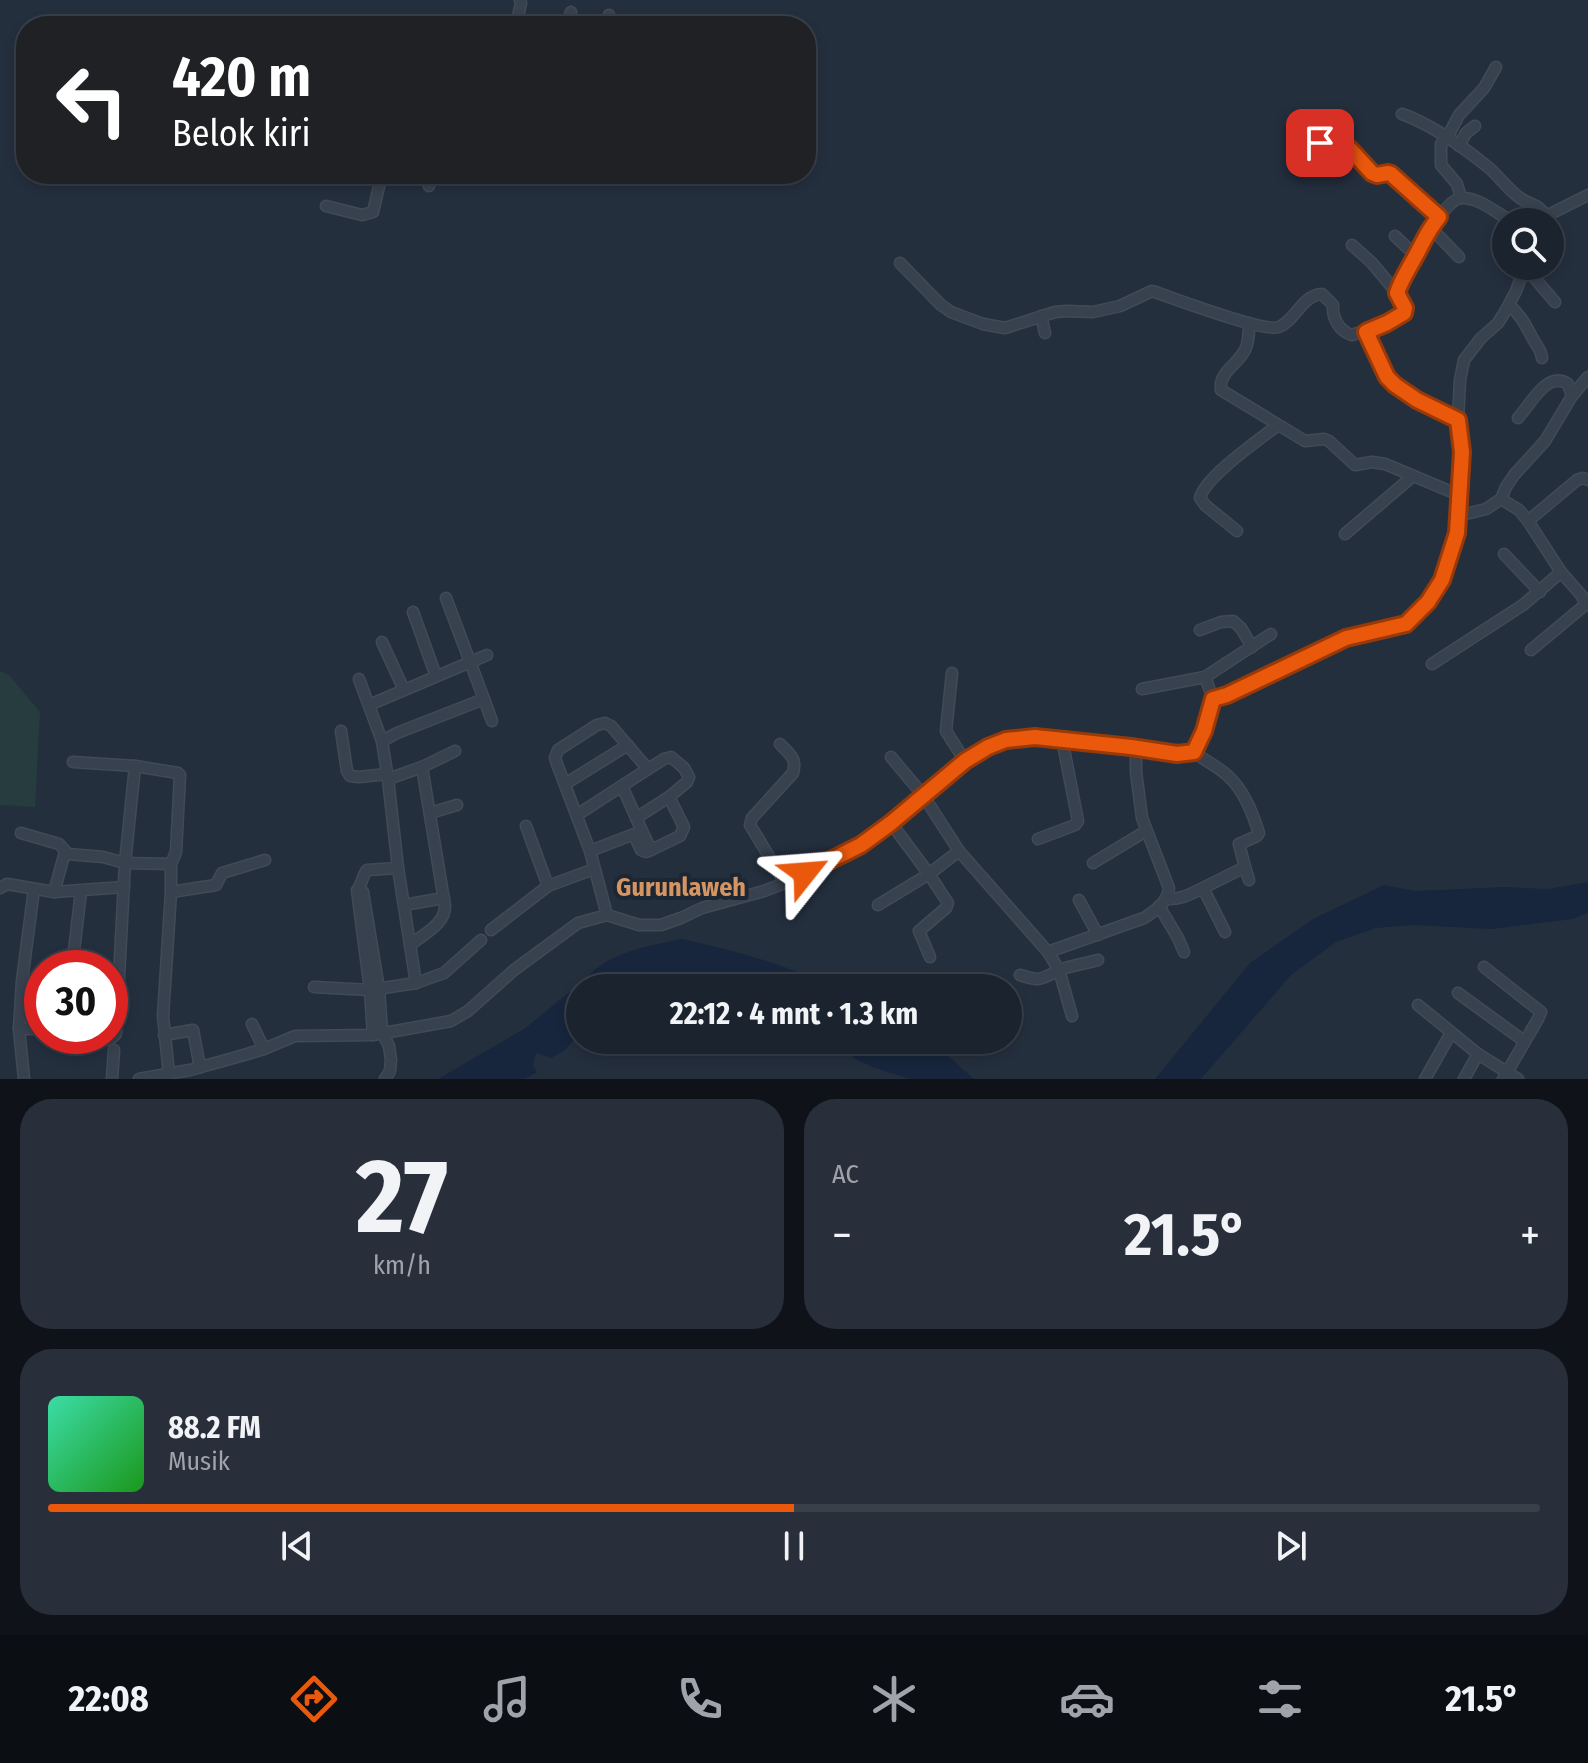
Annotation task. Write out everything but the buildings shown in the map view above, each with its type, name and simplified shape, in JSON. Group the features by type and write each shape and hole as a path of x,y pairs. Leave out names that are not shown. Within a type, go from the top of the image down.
{"street":[{"path":"570,16 571,12"},
{"path":"1461,198 1457,184 1441,165 1441,144 1459,115 1484,88 1496,67"},
{"path":"1402,114 1420,121 1459,146 1488,167 1519,197 1536,203 1540,208"},
{"path":"1459,146 1466,133 1475,126"},
{"path":"1313,162 1323,141 1350,149 1374,174 1391,174 1439,217"},
{"path":"326,206 362,215 373,212 380,184"},
{"path":"1561,208 1588,195"},
{"path":"1397,293 1426,234 1453,201 1461,198 1476,201 1492,209"},
{"path":"1431,228 1459,257"},
{"path":"1395,236 1416,256"},
{"path":"900,263 951,312 983,324 1005,328 1067,311 1093,312 1120,306 1152,291 1272,328 1285,323 1313,295 1322,294 1331,301 1334,319 1352,335 1387,323 1404,313 1405,308 1397,293 1372,263 1352,245"},
{"path":"1213,699 1346,638 1410,621 1428,602 1442,580 1457,533 1462,452 1458,420 1464,360 1498,323 1520,280"},
{"path":"1537,280 1555,302"},
{"path":"1509,305 1523,318 1542,351 1542,358"},
{"path":"1041,316 1045,333"},
{"path":"1249,323 1248,345 1219,383 1221,390 1305,441 1329,441 1355,465 1372,462 1385,464 1459,495"},
{"path":"1366,332 1387,377 1395,385 1417,400 1458,420"},
{"path":"1458,516 1486,509 1501,499 1514,475 1545,441 1572,396 1588,377"},
{"path":"1518,418 1553,380 1559,379 1568,384 1572,396"},
{"path":"1237,531 1205,505 1200,495 1229,464 1278,425"},
{"path":"1345,534 1413,476"},
{"path":"1528,521 1577,480 1588,480"},
{"path":"1501,499 1519,510 1561,572 1585,594 1585,605 1531,650"},
{"path":"1504,554 1540,592"},
{"path":"1432,664 1502,620 1561,572"},
{"path":"446,598 492,721"},
{"path":"413,612 436,676"},
{"path":"1200,630 1233,621 1252,647"},
{"path":"1142,689 1205,677 1271,634"},
{"path":"382,642 404,690"},
{"path":"369,705 487,655"},
{"path":"952,673 946,731 965,761"},
{"path":"1194,752 1213,699 1205,677"},
{"path":"359,679 382,741 416,983"},
{"path":"382,741 484,699"},
{"path":"607,915 590,851 556,754 597,725 608,723 648,769"},
{"path":"341,731 350,776 388,776 422,767 455,751"},
{"path":"139,1079 195,1072 302,1034 378,1034 437,1025 457,1018 481,1001 514,970 578,923 607,915 639,925 661,925 712,904 785,883 861,845 965,761 988,747 1012,738 1062,739 1177,754 1194,752 1227,775 1251,808 1259,833 1239,844 1249,880"},
{"path":"1038,839 1075,825 1078,821 1062,739"},
{"path":"780,744 794,760 793,773 752,818 750,825 785,883"},
{"path":"565,784 628,745"},
{"path":"1136,747 1142,818 1169,888 1163,903 1184,952"},
{"path":"577,815 648,769 673,757 684,768 689,780 636,818"},
{"path":"891,757 923,795 959,851 1048,952 1059,970 1072,1016"},
{"path":"73,762 135,766 180,775 176,852 171,864 163,1016 169,1074"},
{"path":"121,950 135,766"},
{"path":"410,945 444,917 445,911 422,767"},
{"path":"622,786 636,818 641,850 646,852 680,836 684,830 669,797"},
{"path":"430,813 457,805"},
{"path":"891,823 948,903 944,911 919,931 930,957"},
{"path":"526,826 548,886"},
{"path":"1093,863 1146,831"},
{"path":"21,833 59,844 68,854 103,857 125,863 171,864"},
{"path":"590,851 638,833"},
{"path":"878,905 929,874 959,851"},
{"path":"54,892 65,852"},
{"path":"171,892 216,885 222,873 265,860"},
{"path":"1048,952 1144,918 1163,903 1185,897 1245,867"},
{"path":"385,1079 390,1071 389,1046 378,1034 357,889 367,870 398,868"},
{"path":"491,930 548,886 594,869"},
{"path":"0,888 7,884 54,892 124,887"},
{"path":"1203,888 1225,932"},
{"path":"24,1079 19,1029 34,889"},
{"path":"74,950 81,891"},
{"path":"404,905 444,898"},
{"path":"1079,900 1098,935"},
{"path":"314,987 374,990 416,983 444,973 481,940"},
{"path":"1022,976 1041,979 1059,970 1098,960"},
{"path":"1484,967 1540,1010 1540,1017 1505,1076"},
{"path":"1458,993 1524,1041"},
{"path":"1418,1005 1505,1076 1518,1079"},
{"path":"252,1024 264,1049"},
{"path":"19,1029 24,1029"},
{"path":"164,1035 193,1030 195,1072"},
{"path":"1425,1079 1451,1033"},
{"path":"112,1079 114,1054"},
{"path":"1464,1079 1478,1054"}],"green space":[{"path":"0,671 9,675 40,712 35,807 0,805"}],"water":[{"path":"1588,882 1588,913 1573,919 1491,929 1412,925 1376,928 1336,942 1291,975 1201,1079 1155,1079 1250,963 1313,919 1384,885 1415,891 1505,887 1548,889"},
{"path":"682,939 739,953 800,974 591,974 618,956"},
{"path":"566,995 566,1049 551,1058 536,1053 533,1066 537,1072 525,1079 438,1079 524,1029"},
{"path":"850,1054 946,1054 974,1079 909,1079 857,1060"}],"district":[{"name":"Gurunlaweh","path":"681,887"}],"route":[{"path":"805,873 861,845 965,761 988,747 1012,738 1062,739 1177,754 1194,752 1213,699 1346,638 1406,624 1428,602 1442,580 1457,533 1461,432 1458,420 1417,400 1387,377 1366,332 1404,313 1405,308 1397,293 1401,280 1439,217 1391,174 1372,173 1350,149 1327,141 1320,143"}]}
